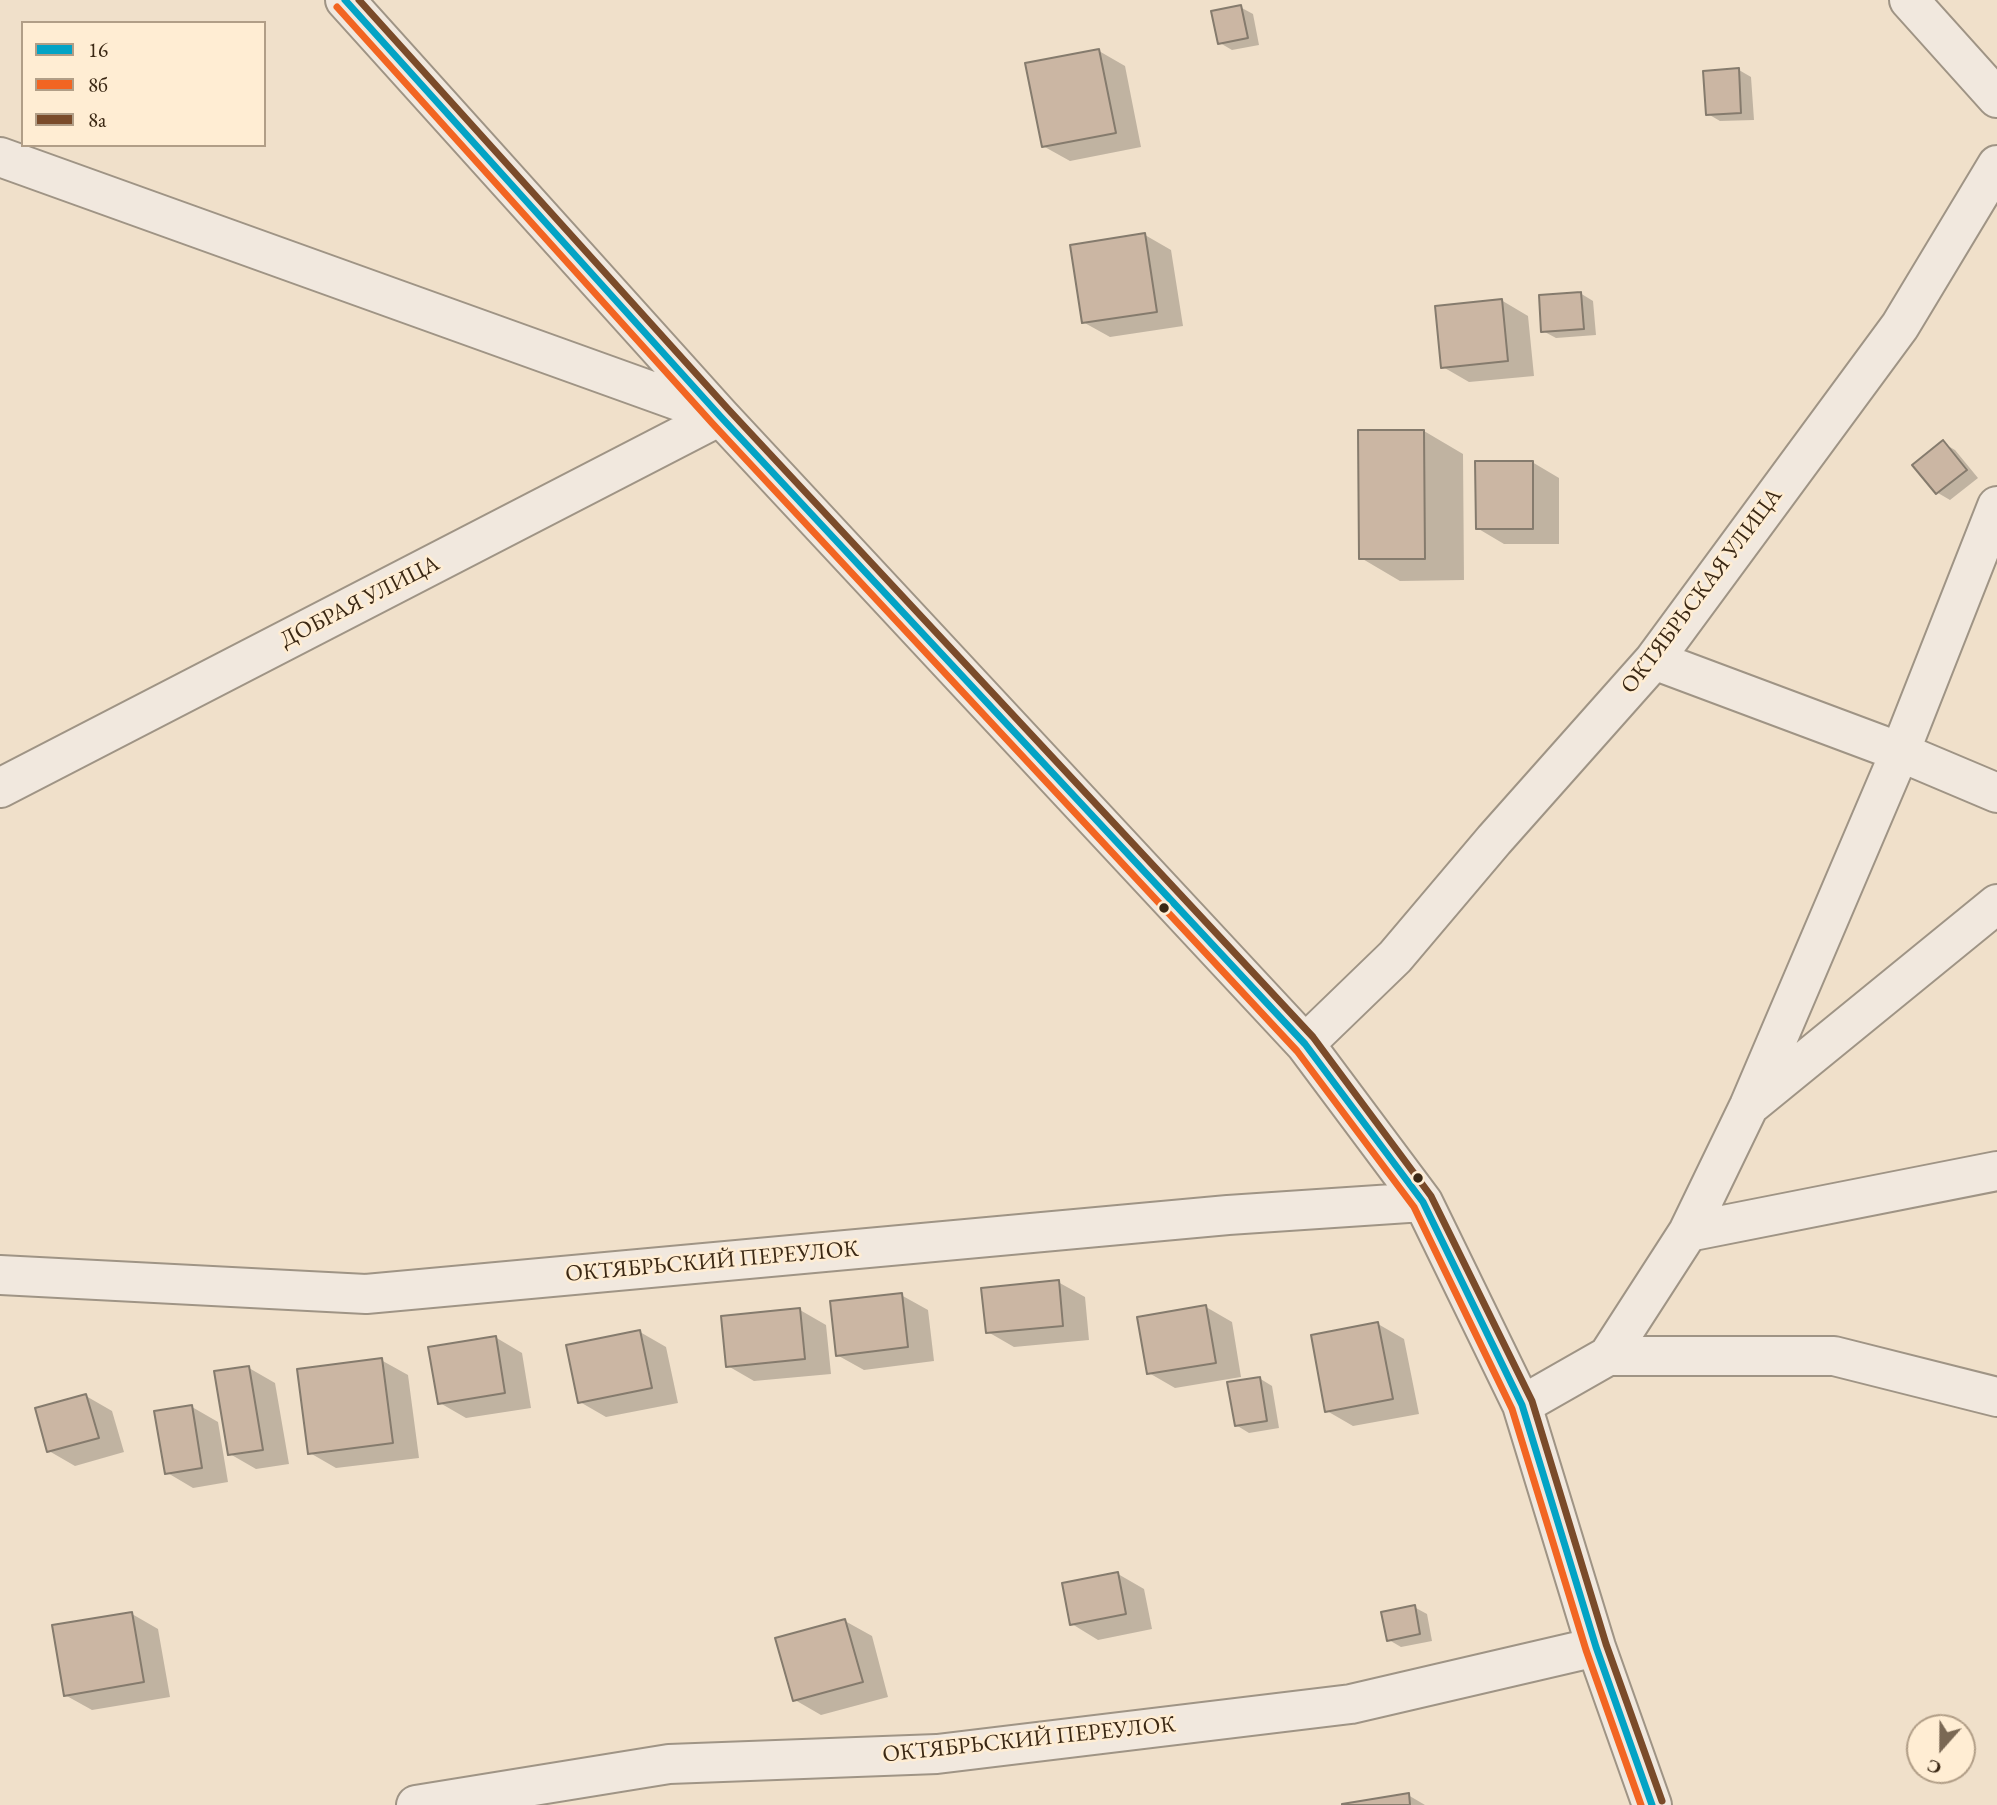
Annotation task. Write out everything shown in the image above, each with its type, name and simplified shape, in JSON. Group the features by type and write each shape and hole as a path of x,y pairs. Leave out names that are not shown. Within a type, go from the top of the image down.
{"street":[{"path":"1909,0 1997,98"},
{"path":"353,3 720,416 1305,1044 1423,1202 1522,1405 1596,1647 1652,1805"},
{"path":"0,157 720,416"},
{"name":"ОКТЯБРЬСКАЯ УЛИЦА","path":"1305,1044 1395,957 1494,840 1654,660 1900,326 1997,165"},
{"name":"ДОБРАЯ УЛИЦА","path":"0,788 720,416"},
{"path":"1522,1405 1608,1356 1688,1232 1749,1107 1900,752 1997,506"},
{"path":"1654,660 1900,752 1997,793"},
{"path":"1749,1107 1997,904"},
{"path":"1688,1232 1997,1171"},
{"name":"ОКТЯБРЬСКИЙ ПЕРЕУЛОК","path":"0,1275 366,1294 1228,1215 1423,1202"},
{"path":"1608,1356 1834,1356 1997,1397"},
{"name":"ОКТЯБРЬСКИЙ ПЕРЕУЛОК","path":"416,1805 669,1764 937,1754 1351,1704 1596,1647"}],"building":[{"path":"1241,5 1248,38 1218,44 1211,11"},
{"path":"1099,49 1116,133 1042,147 1025,63"},
{"path":"1739,68 1741,113 1706,115 1703,71"},
{"path":"1145,233 1157,312 1082,323 1070,245"},
{"path":"1581,292 1584,329 1541,332 1539,295"},
{"path":"1502,299 1508,361 1441,368 1435,306"},
{"path":"1358,430 1424,430 1425,559 1359,559"},
{"path":"1943,440 1967,470 1936,494 1912,465"},
{"path":"1475,461 1533,461 1533,529 1476,529"},
{"path":"1059,1280 1063,1326 986,1333 981,1288"},
{"path":"902,1293 908,1347 836,1356 830,1301"},
{"path":"1206,1305 1216,1363 1147,1374 1137,1317"},
{"path":"800,1308 805,1359 726,1367 721,1316"},
{"path":"1378,1322 1393,1399 1325,1412 1311,1335"},
{"path":"640,1330 652,1388 578,1403 566,1345"},
{"path":"496,1336 505,1393 438,1404 428,1347"},
{"path":"382,1358 393,1443 308,1454 297,1369"},
{"path":"249,1366 263,1450 228,1455 214,1371"},
{"path":"1260,1377 1267,1421 1235,1426 1227,1382"},
{"path":"86,1394 99,1438 47,1452 35,1408"},
{"path":"192,1405 202,1468 165,1474 154,1411"},
{"path":"1118,1572 1126,1614 1070,1625 1062,1583"},
{"path":"1415,1605 1420,1634 1387,1641 1381,1612"},
{"path":"132,1612 144,1682 64,1696 52,1625"},
{"path":"845,1619 863,1682 793,1701 775,1638"},
{"path":"1409,1793 1410,1805 1342,1805 1342,1804"}],"transit line":[{"name":"16","path":"345,0 720,416 1305,1044 1423,1202 1522,1405 1596,1647 1652,1805"},
{"name":"8а","path":"359,0 728,409 1313,1037 1431,1196 1532,1401 1606,1644 1662,1801"},
{"name":"8б","path":"337,7 712,423 1297,1051 1414,1207 1512,1409 1586,1650 1641,1805"}]}
